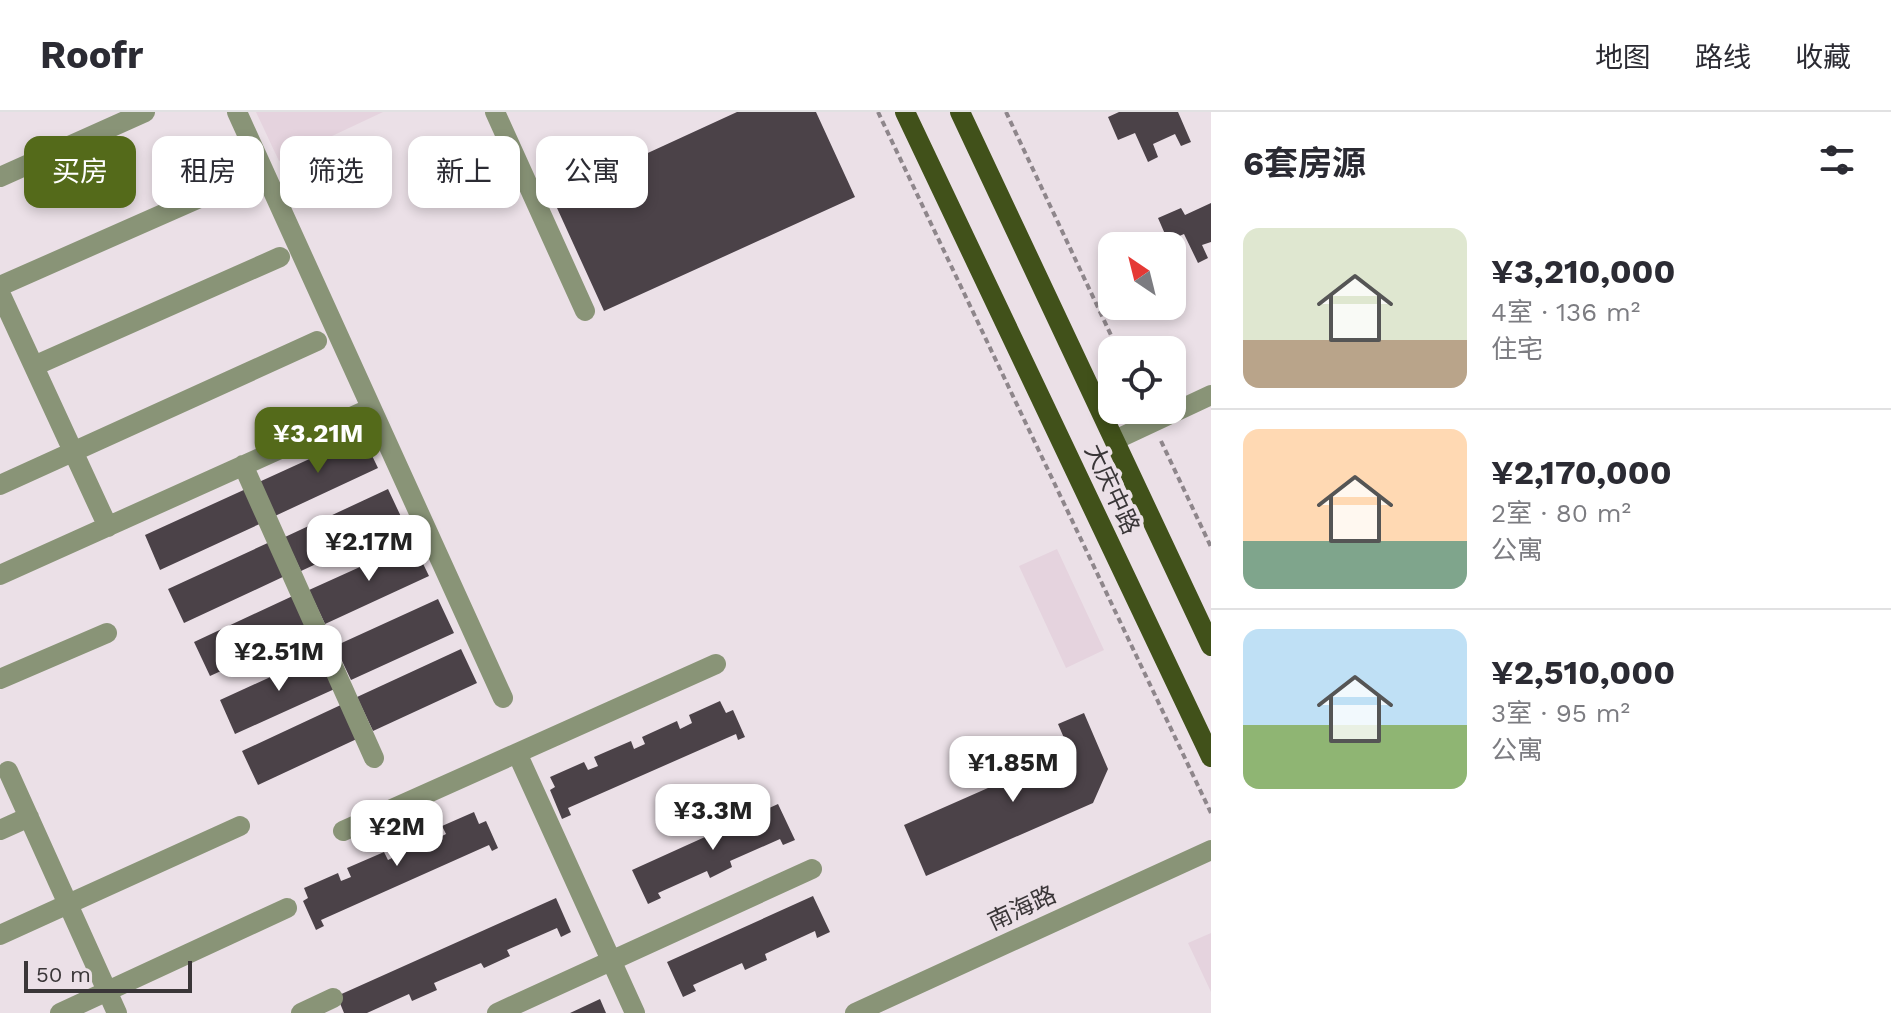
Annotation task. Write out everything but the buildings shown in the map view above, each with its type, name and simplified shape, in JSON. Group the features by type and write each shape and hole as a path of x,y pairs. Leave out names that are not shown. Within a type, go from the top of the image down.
{"main road":[{"name":"大庆中路","path":"905,112 1211,757"},
{"name":"大庆中路","path":"960,112 1211,646"}],"street":[{"path":"0,177 145,112"},
{"path":"237,112 503,698"},
{"path":"495,112 585,311"},
{"path":"0,286 177,208"},
{"path":"34,366 280,257"},
{"path":"0,293 108,527"},
{"path":"0,485 317,341"},
{"path":"1186,406 1211,395"},
{"path":"0,575 371,408"},
{"path":"1115,440 1148,424"},
{"path":"243,465 374,758"},
{"path":"0,679 107,633"},
{"path":"343,831 716,664"},
{"path":"517,753 635,1013"},
{"path":"8,771 117,1013"},
{"path":"0,830 29,817"},
{"path":"0,935 240,826"},
{"name":"南海路","path":"855,1013 1211,850"},
{"path":"497,1013 812,869"},
{"path":"60,1013 287,908"},
{"path":"301,1013 333,998"}],"path":[{"path":"878,112 1211,813"},
{"path":"1006,112 1111,336"},
{"path":"1153,424 1211,547"}],"shaded area":[{"path":"256,112 383,112 332,136 280,136 279,161"},
{"path":"1057,549 1104,650 1066,668 1019,566"},
{"path":"1211,933 1211,992 1188,943"}]}
